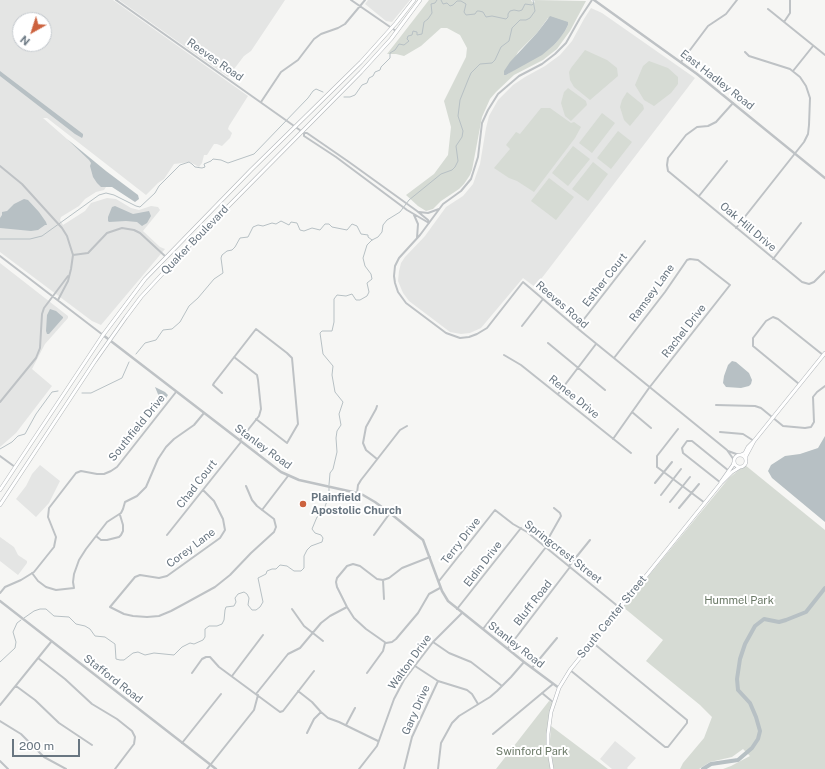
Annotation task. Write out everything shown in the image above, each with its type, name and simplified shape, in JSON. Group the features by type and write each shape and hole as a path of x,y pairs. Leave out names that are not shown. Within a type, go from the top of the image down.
{"main road":[{"name":"Quaker Boulevard","path":"0,490 103,335 140,285 166,257 358,65 414,0"},
{"name":"Quaker Boulevard","path":"0,505 110,340 137,303 168,267 362,72 396,32 420,0"},
{"path":"754,441 746,456 745,464 740,467 736,465 734,461 745,452 824,354"},
{"path":"740,455 746,459"},
{"name":"South Center Street","path":"552,769 549,754 549,722 559,688 570,670 592,642 721,483 734,461"},
{"name":"South Center Street","path":"721,483 732,472 740,467"}],"street":[{"name":"Reeves Road","path":"116,0 290,123 340,156 417,211 430,223"},
{"path":"351,0 396,32"},
{"path":"260,102 281,72 298,60 314,39 321,34 343,26 365,0"},
{"path":"430,223 443,204 461,191 471,179 478,157 482,123 498,94 519,76 542,64 556,54 566,43 580,18 593,0"},
{"name":"East Hadley Road","path":"593,0 681,62 825,178"},
{"path":"681,62 708,26 726,14 737,0"},
{"path":"784,22 790,13 790,0"},
{"path":"768,9 825,56"},
{"path":"793,71 814,46"},
{"path":"736,228 806,138 809,129 810,98 805,84 800,77 793,71 749,56 745,52"},
{"name":"Oak Hill Drive","path":"733,103 716,122 708,126 696,127 690,131 668,158 666,165 668,171 798,279 811,284 825,271"},
{"name":"Reeves Road","path":"303,132 304,136 336,157 407,210 430,223"},
{"path":"699,196 727,161"},
{"path":"0,166 19,182 62,228 67,236 73,255 67,284 58,300"},
{"path":"417,211 425,213 439,209"},
{"path":"412,213 418,224 416,239"},
{"name":"Reeves Road","path":"430,223 402,255 395,266 394,276 402,299 446,333 460,338 469,337 483,331 523,282 649,388 727,450 740,455"},
{"path":"773,259 801,223"},
{"path":"73,255 88,253 105,235 122,228 134,230 140,233 166,257"},
{"name":"Esther Court","path":"577,328 645,241"},
{"name":"Stanley Road","path":"0,256 240,442 288,476 298,480 357,493 368,497 390,513 423,540 440,588 446,598 462,613 559,688"},
{"name":"Ramsey Lane","path":"614,358 665,292 687,260 698,260 730,285"},
{"path":"0,402 36,358 40,348 42,314 44,308 54,297 70,274"},
{"name":"Rachel Drive","path":"614,439 649,388 730,285"},
{"path":"522,326 543,299"},
{"path":"800,385 754,346 753,338 768,319 776,318 824,354"},
{"path":"222,393 213,385 234,357 256,329 288,353 292,360 298,424 287,443 256,419 261,411 258,378 234,357"},
{"path":"548,343 605,390"},
{"path":"558,394 596,344"},
{"name":"Renee Drive","path":"504,355 521,365 632,453"},
{"path":"716,405 755,406 759,407 786,427 811,427 814,419 813,397 825,386"},
{"name":"Southfield Drive","path":"0,593 5,587 32,573 55,544 56,535 49,520 48,511 50,505 76,473 82,471 103,474 111,472 117,467 176,392"},
{"path":"377,406 367,423 363,443 366,450 377,460"},
{"path":"632,412 651,428"},
{"path":"32,573 41,584 49,588 56,590 74,588 73,578 79,560 96,536 108,521 120,515 125,502 138,496 146,487 158,459 166,447 174,439 194,425 204,413"},
{"name":"Chad Court","path":"167,535 240,442 256,419"},
{"path":"357,493 359,483 400,430 407,426"},
{"path":"678,429 657,456 657,467 705,503"},
{"path":"720,432 743,434 754,441"},
{"path":"721,483 682,452 682,448 687,442 692,441 729,471"},
{"name":"Reeves Road","path":"727,450 734,461"},
{"path":"0,456 15,467"},
{"path":"655,483 672,462"},
{"path":"661,495 681,469"},
{"path":"246,486 252,500 262,510 288,476"},
{"path":"670,502 690,476"},
{"path":"679,508 699,484"},
{"name":"Corey Lane","path":"203,490 214,501 223,519 225,530 220,538 167,576 159,578 140,575 135,577 110,607 124,614 133,616 159,616 215,587 230,576 250,553 275,530 275,521 262,510"},
{"path":"483,629 545,547 561,516 560,513 554,508"},
{"name":"Springcrest Street","path":"495,510 513,524 527,532 620,608"},
{"name":"Terry Drive","path":"438,581 495,510"},
{"path":"374,535 390,513"},
{"path":"96,536 101,540 119,537 123,531 120,515"},
{"name":"Eldin Drive","path":"457,609 521,528"},
{"name":"Bluff Road","path":"508,648 590,540"},
{"path":"430,557 402,568 389,578 383,580 377,579 355,564 347,566 337,578 337,587 354,618 385,643 389,643 396,639 418,613 429,594 440,588"},
{"path":"383,580 384,599"},
{"name":"Stafford Road","path":"0,601 216,769"},
{"path":"207,769 254,710 257,695 288,654 300,648 326,618 347,607"},
{"path":"292,609 301,623 323,641"},
{"name":"Walton Drive","path":"359,769 373,751 394,699 402,684 433,642 462,613"},
{"path":"232,676 264,635"},
{"path":"532,668 557,638"},
{"path":"0,705 51,642"},
{"path":"433,642 449,653 471,662 502,686"},
{"path":"570,670 665,747 668,747 678,735 687,723 687,720 592,642"},
{"path":"367,673 384,651 385,643"},
{"path":"192,673 202,659 208,657 213,659 219,667 281,712 314,671"},
{"path":"38,658 92,704 117,719 132,731 135,737 134,744 115,769"},
{"path":"438,769 441,743 448,728 459,716 490,697 524,662"},
{"path":"415,666 438,680 465,689 472,694 478,704"},
{"name":"Gary Drive","path":"404,769 412,737 438,680"},
{"path":"493,734 553,684"},
{"path":"16,686 59,723 92,745"},
{"path":"298,691 328,718 378,741"},
{"path":"542,693 554,703"},
{"path":"182,743 221,694"},
{"path":"346,725 355,708"},
{"path":"307,733 314,719 320,712"},
{"path":"0,721 21,734 44,756 66,769"},
{"path":"0,761 8,769"}],"shaded area":[{"path":"0,0 113,0 248,96 229,126 228,129 232,133 230,138 222,146 214,144 207,155 204,155 202,163 199,167 190,162 174,164 164,179 146,195 47,118 43,118 91,160 113,187 106,187 104,190 96,192 85,199 79,206 61,217 60,220 63,225 85,211 91,203 107,198 116,199 131,208 139,210 151,206 158,207 160,210 143,231 160,247 165,249 101,325 92,321 0,252"},
{"path":"119,0 285,0 251,51 244,56 228,77"},
{"path":"368,0 410,0 392,22 386,21 365,4"},
{"path":"591,8 602,13 695,78 535,287 523,278 481,328 470,333 461,334 450,332 409,301 403,293 398,281 401,263 425,236 446,207 463,196 473,184 480,164 489,116 498,100 513,85 545,66 560,55 572,41"},
{"path":"550,16 568,22 565,31 560,38 542,55 504,75 504,71 510,62 537,33"},
{"path":"0,71 83,134 82,138 0,76"},
{"path":"67,139 138,195 139,199 135,202 112,187 101,187 93,177 90,166 91,163 89,160"},
{"path":"24,199 28,200 39,212 47,225 38,230 31,231 0,228 0,218 2,212 7,211 14,204"},
{"path":"115,206 133,214 149,211 151,216 147,223 142,226 137,222 109,222 108,217 112,207"},
{"path":"0,263 68,316 68,318 45,344 32,369 52,386 16,433 0,447"},
{"path":"50,309 56,311 63,318 49,334 47,334 47,315"},
{"path":"732,361 736,362 749,373 752,380 749,386 741,388 726,387 723,383 728,365"},
{"path":"155,387 168,395 162,404"},
{"path":"825,436 825,522 772,478 768,471 771,465 785,456 800,454 818,448"},
{"path":"40,465 60,481 49,503 36,517 16,499 26,486 32,474"},
{"path":"0,537 14,547 18,555 27,561 18,575 0,561"},
{"path":"615,741 636,758 627,768 628,769 612,769 600,759"}],"green space":[{"path":"429,0 531,0 535,3 534,0 586,1 570,31 557,49 543,60 514,75 490,99 482,117 470,175 459,189 441,201 433,209 426,211 406,195 434,174 448,155 451,127 444,101 466,57 467,48 460,35 447,28 441,28 421,46 404,56 387,54","holes":["548,18 568,25 555,44 506,75 518,52 537,33"]},
{"path":"585,50 607,60 617,68 618,76 590,100 574,87 570,80 569,72"},
{"path":"649,61 668,68 678,77 678,84 671,93 654,106 644,100 635,85 643,66"},
{"path":"568,88 586,101 587,105 571,121 565,116 561,103 564,92"},
{"path":"627,92 643,105 644,109 630,126 624,120 620,107"},
{"path":"541,108 550,108 571,123 574,122 581,127 575,138 534,192 494,168 510,149 506,145 516,132 520,134"},
{"path":"602,113 615,123 592,153 579,143"},
{"path":"618,131 632,142 611,169 597,158"},
{"path":"573,146 590,159 568,186 552,173"},
{"path":"593,162 608,174 588,201 572,189"},
{"path":"549,178 574,197 556,220 531,201"},
{"name":"Hummel Park","path":"745,465 825,530 825,769 723,769 750,756 743,749 732,757 710,762 699,769 680,769 683,763 704,738 712,717 700,705 646,661 663,640 623,607 729,478"},
{"name":"Swinford Park","path":"549,701 554,703 549,722 549,754 551,726 608,769 496,769"}],"waterway":[{"path":"344,97 355,95 362,85 367,83 369,78 373,76 375,72 380,70 390,58 390,53 395,50 399,44 404,45 409,41 407,39 408,36 412,35 413,31 417,32 417,35 422,34 424,22 432,13 431,4 435,3 437,0"},
{"path":"441,0 443,4 447,3 450,6 457,1 461,1 466,4 464,12 466,15 475,14 479,11 483,12 486,17 492,16 506,19 510,11 519,11 522,10 525,4 532,5 534,3"},
{"path":"329,485 330,473 333,469 337,452 336,438 337,431 341,425 339,414 343,402 335,392 332,375 333,366 323,354 320,333 322,331 332,331 334,322 334,299 337,295 346,296 352,294 356,300 360,300 367,296 369,292 367,283 372,279 371,274 365,266 363,258 367,245 378,237 387,220 400,212 409,200 441,174 452,170 455,167 458,161 456,146 462,137 463,131 458,116 460,100 471,73 480,64 492,63 495,60 501,47 509,41 512,28 520,20 530,18 535,11 533,0"},
{"path":"0,239 30,239 42,236 99,195 106,193 140,207 155,193 159,186 180,165 189,162 195,167 202,168 205,167 204,164 213,159 228,163 254,154 313,91 316,89 323,92"},
{"path":"136,354 145,343 156,340 163,330 172,329 180,322 189,306 214,279 223,273 222,255 227,251 232,250 240,238 248,237 253,227 272,223 276,224 281,221 289,225 291,222 297,223 300,230 304,231 312,228 320,230 325,224 347,230 352,224 357,226 361,234 368,235 368,237 372,240"},
{"path":"82,393 91,393 122,378 129,362"},
{"path":"0,449 12,442 18,436 25,434 36,414 52,392 58,391"},
{"path":"24,618 40,609 46,609 54,616 69,617 76,624 90,629 95,636 105,637 115,644 116,659 120,660 124,660 133,653 138,652 145,655 154,653 174,655 182,647 190,643 194,644 203,640 205,637 205,629 209,626 217,626 222,624 226,607 234,606 236,602 235,598 238,594 244,592 247,594 249,598 248,605 252,610 256,610 260,607 263,602 258,578 266,574 267,571 276,569 280,565 287,566 294,571 301,571 304,568 304,556 307,550 311,546 322,542 323,538 321,535 315,533 312,529 317,517 324,514 324,509 329,496 329,488"},
{"path":"703,769 711,764 738,760 752,748 758,739 760,731 756,717 750,703 738,690 737,679 740,659 745,644 755,626 764,619 779,622 806,612 825,588"},
{"path":"0,662 15,648 16,642 13,632 17,623 21,620"}],"place":[{"name":"Plainfield Apostolic Church","path":"303,504"}]}
